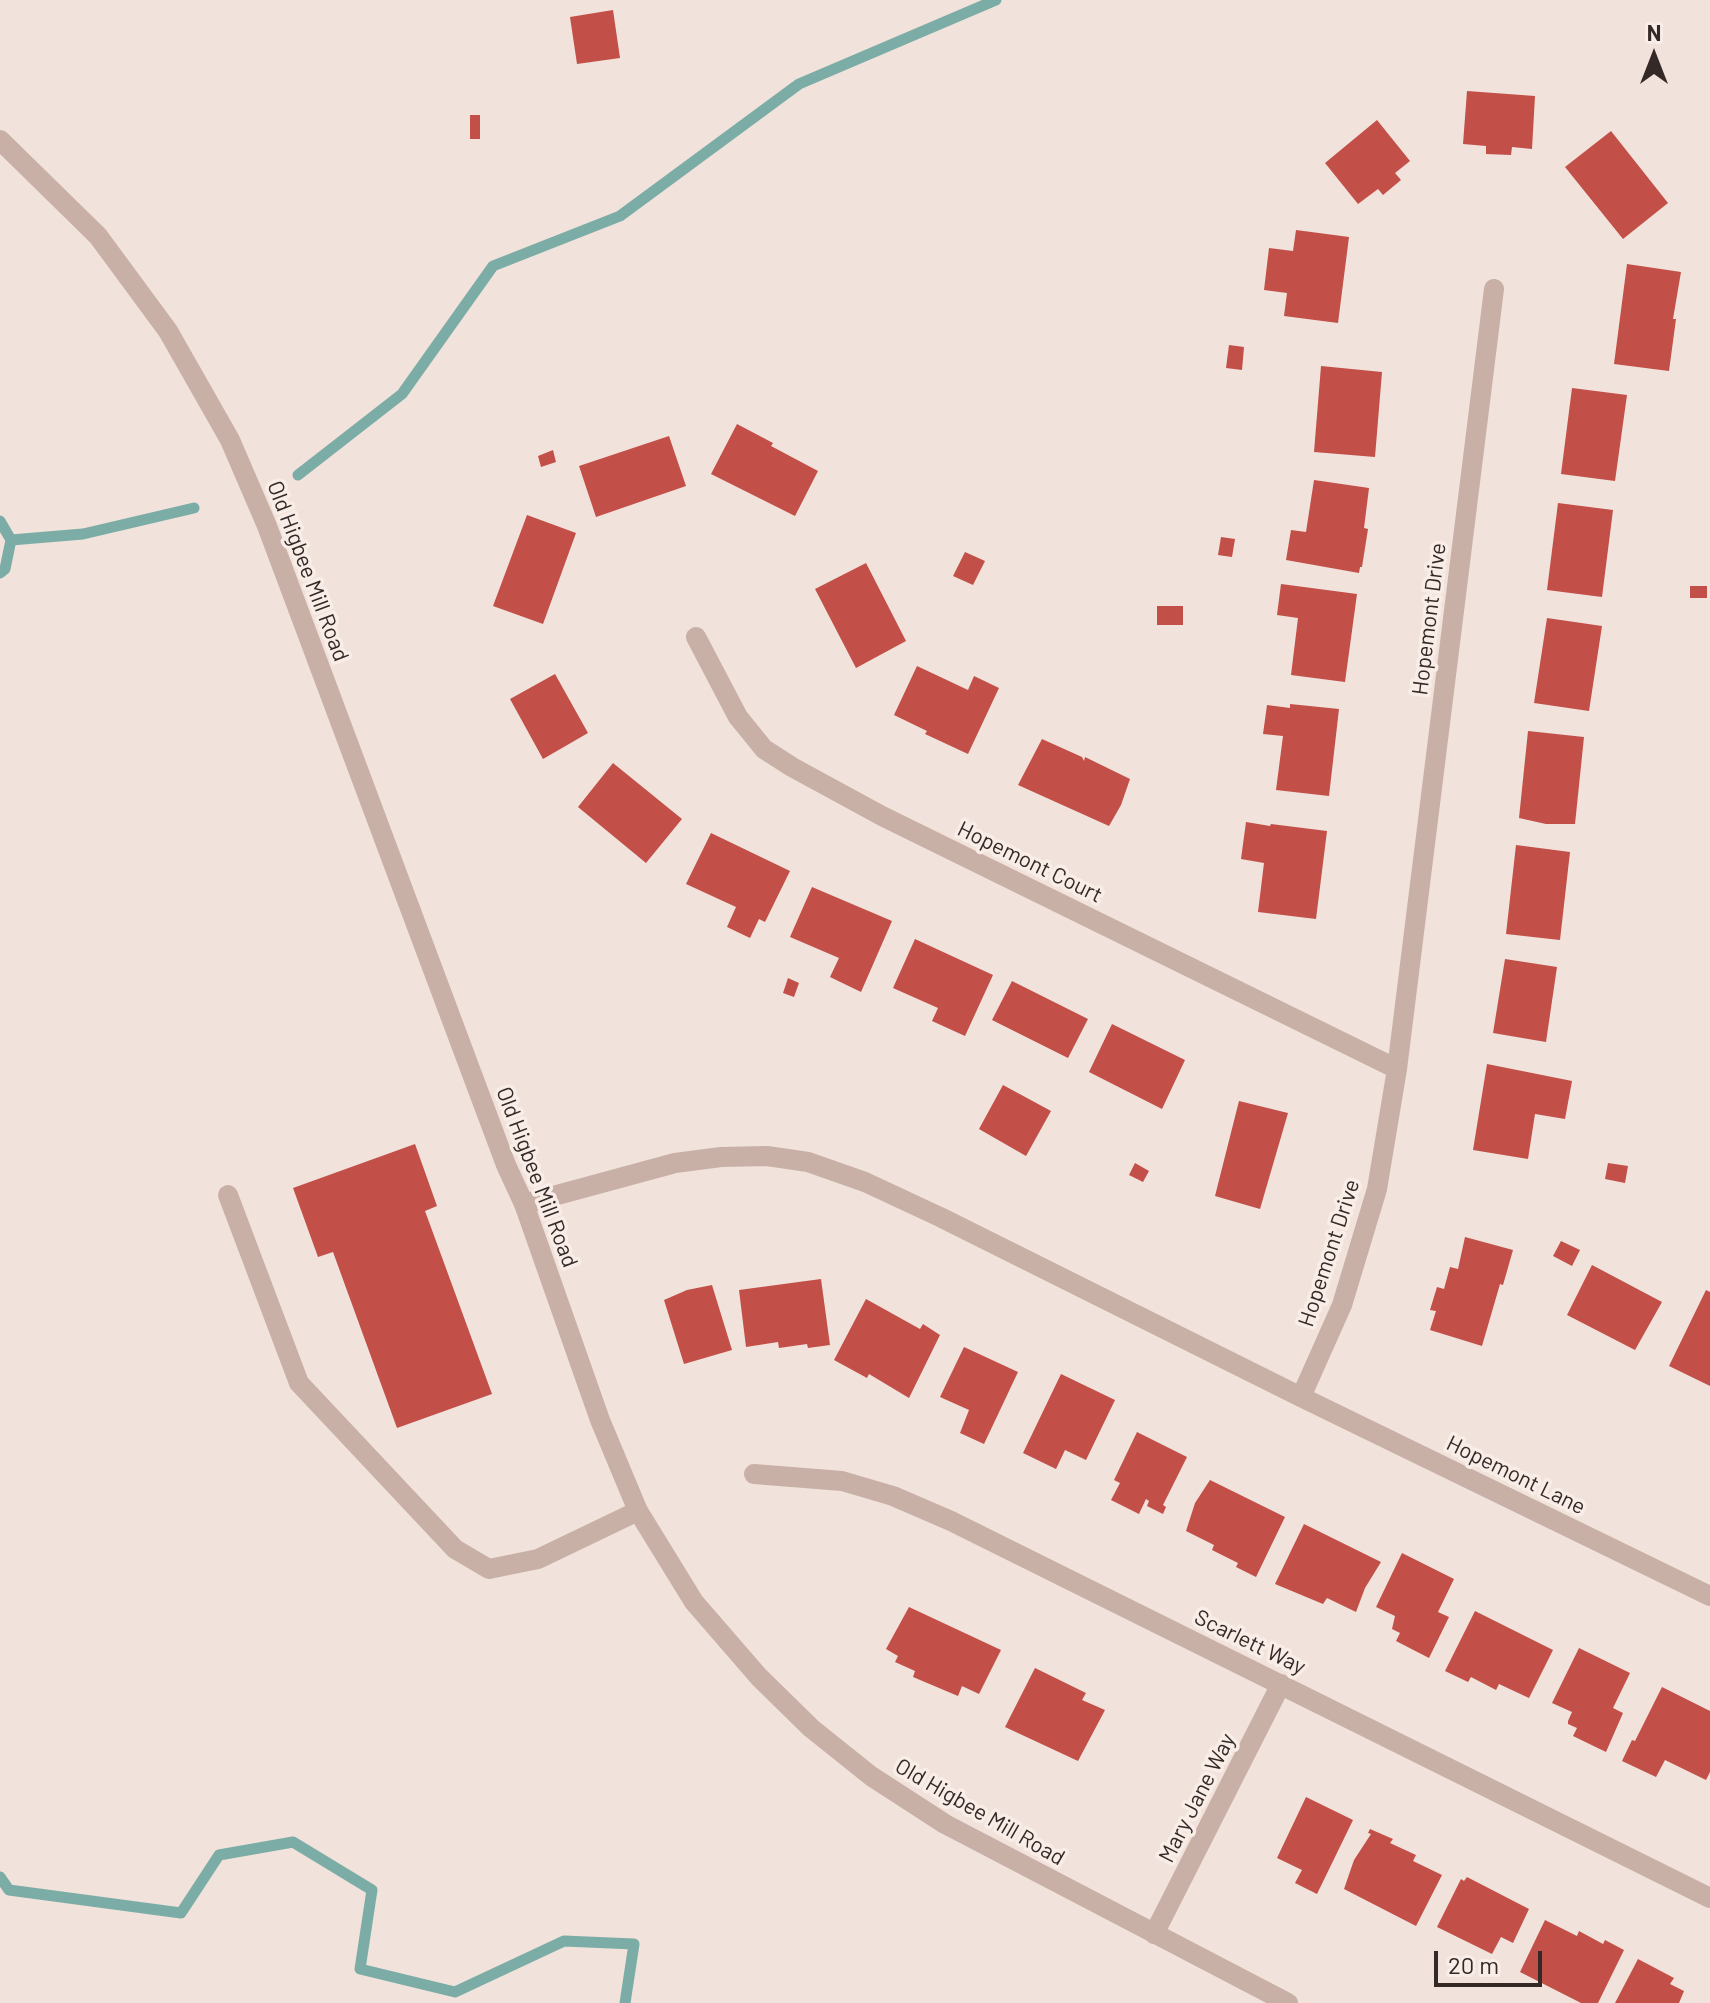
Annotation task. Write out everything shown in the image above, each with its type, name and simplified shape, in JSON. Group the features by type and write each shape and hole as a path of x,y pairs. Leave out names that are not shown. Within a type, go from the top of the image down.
{"street":[{"name":"Old Higbee Mill Road","path":"0,140 98,236 168,331 230,440 267,526 506,1165 524,1204 600,1420 638,1511 694,1602 759,1677 811,1728 871,1776 945,1824 1288,2003"},
{"name":"Hopemont Drive","path":"1301,1397 1342,1305 1377,1189 1397,1069 1494,289"},
{"name":"Hopemont Court","path":"696,637 738,717 764,749 792,767 882,816 1397,1069"},
{"path":"524,1204 675,1163 721,1157 767,1156 808,1162 865,1182 940,1217 1301,1397"},
{"path":"228,1195 299,1383 455,1549 489,1569 538,1559 638,1511"},
{"name":"Hopemont Lane","path":"1301,1397 1710,1596"},
{"name":"Scarlett Way","path":"754,1474 842,1481 893,1496 951,1521 1710,1898"},
{"name":"Mary Jane Way","path":"1154,1934 1281,1684"}],"building":[{"path":"613,10 620,58 577,64 570,17"},
{"path":"1467,91 1535,96 1532,149 1512,147 1511,155 1486,154 1486,146 1463,144"},
{"path":"470,115 480,115 480,139 470,139"},
{"path":"1377,120 1410,161 1395,173 1401,180 1383,195 1378,189 1358,204 1325,163"},
{"path":"1611,131 1668,203 1623,239 1565,167"},
{"path":"1296,230 1349,237 1338,323 1284,316 1287,293 1264,290 1269,248 1293,251"},
{"path":"1627,264 1681,272 1669,371 1614,364"},
{"path":"1229,345 1244,347 1242,370 1226,368"},
{"path":"1321,366 1382,372 1375,457 1314,452"},
{"path":"1572,388 1627,395 1615,481 1561,474"},
{"path":"737,424 818,471 795,516 711,474"},
{"path":"669,436 686,486 596,517 579,466"},
{"path":"553,450 556,462 541,467 538,456"},
{"path":"1314,480 1369,488 1364,528 1368,529 1359,573 1286,560 1291,530 1306,532"},
{"path":"1558,503 1613,510 1602,597 1547,590"},
{"path":"527,515 576,533 543,624 493,606"},
{"path":"1221,537 1235,539 1232,557 1218,555"},
{"path":"965,552 985,561 973,585 953,576"},
{"path":"866,563 906,641 856,668 815,589"},
{"path":"1281,584 1357,594 1345,682 1291,675 1298,618 1277,615"},
{"path":"1690,586 1707,586 1707,598 1690,598"},
{"path":"1157,606 1183,606 1183,625 1157,625"},
{"path":"1547,618 1602,626 1589,711 1534,703"},
{"path":"917,666 968,690 974,676 999,688 968,754 894,715"},
{"path":"555,674 588,733 543,759 510,699"},
{"path":"1290,704 1339,709 1329,796 1276,790 1283,736 1263,734 1267,705 1290,708"},
{"path":"1528,731 1584,737 1575,824 1546,824 1519,818"},
{"path":"1042,739 1082,757 1084,761 1085,757 1130,779 1109,826 1018,785"},
{"path":"613,763 682,819 646,863 578,807"},
{"path":"1246,822 1327,831 1316,919 1258,912 1264,863 1241,859"},
{"path":"711,833 790,871 765,922 759,919 750,938 727,927 736,907 686,884"},
{"path":"1516,845 1570,852 1560,940 1506,934"},
{"path":"812,887 892,921 861,992 830,977 839,958 790,937"},
{"path":"915,939 993,975 965,1036 932,1021 938,1008 893,988"},
{"path":"1505,959 1557,967 1546,1042 1493,1033"},
{"path":"788,978 799,983 794,997 783,993"},
{"path":"1012,981 1088,1019 1068,1058 992,1020"},
{"path":"1112,1024 1185,1060 1162,1109 1089,1072"},
{"path":"1487,1064 1572,1081 1565,1119 1535,1114 1528,1159 1473,1150"},
{"path":"1003,1085 1051,1111 1026,1156 979,1129"},
{"path":"1239,1101 1288,1113 1260,1209 1215,1196"},
{"path":"415,1144 437,1206 425,1211 492,1394 397,1428 333,1252 318,1257 293,1188"},
{"path":"1135,1163 1149,1171 1143,1182 1129,1175"},
{"path":"1608,1163 1628,1166 1625,1183 1605,1179"},
{"path":"1465,1237 1513,1250 1482,1346 1430,1330 1436,1311 1430,1310 1437,1287 1444,1289 1450,1267 1458,1269"},
{"path":"1561,1241 1580,1250 1572,1266 1553,1256"},
{"path":"1592,1265 1662,1302 1635,1350 1567,1315"},
{"path":"821,1279 830,1345 779,1348 778,1342 746,1347 739,1290"},
{"path":"712,1285 732,1350 684,1364 664,1300 687,1290"},
{"path":"1706,1290 1710,1292 1710,1386 1669,1366"},
{"path":"866,1299 920,1329 923,1324 940,1335 909,1398 869,1374 867,1378 834,1360"},
{"path":"964,1347 1018,1372 984,1444 960,1433 969,1410 940,1397"},
{"path":"1061,1374 1115,1400 1086,1460 1065,1450 1056,1469 1023,1453"},
{"path":"1137,1432 1187,1457 1163,1505 1166,1507 1163,1514 1147,1506 1149,1501 1146,1499 1139,1514 1111,1500 1120,1483 1114,1480"},
{"path":"1210,1480 1285,1517 1256,1577 1236,1567 1238,1563 1212,1550 1214,1545 1186,1531 1195,1503"},
{"path":"1304,1524 1381,1562 1365,1588 1356,1612 1327,1598 1323,1604 1275,1584"},
{"path":"1402,1553 1454,1579 1438,1612 1449,1617 1429,1658 1396,1641 1400,1633 1392,1629 1395,1616 1376,1607"},
{"path":"909,1607 1001,1650 979,1694 962,1686 958,1696 913,1677 915,1671 895,1662 898,1656 886,1649"},
{"path":"1475,1611 1553,1650 1529,1698 1499,1684 1496,1690 1471,1677 1468,1682 1445,1671"},
{"path":"1579,1648 1630,1673 1613,1708 1623,1713 1606,1752 1573,1736 1577,1728 1568,1724 1572,1712 1552,1703"},
{"path":"1035,1668 1086,1693 1082,1700 1105,1710 1078,1761 1005,1727"},
{"path":"1662,1687 1710,1711 1710,1772 1706,1780 1665,1760 1656,1777 1622,1761"},
{"path":"1306,1797 1353,1820 1317,1894 1295,1883 1302,1870 1277,1858"},
{"path":"1370,1829 1393,1839 1390,1843 1416,1855 1413,1861 1442,1875 1416,1926 1344,1889 1354,1860 1371,1834 1368,1833"},
{"path":"1467,1877 1529,1909 1513,1943 1501,1937 1492,1954 1437,1927 1461,1879 1464,1881"},
{"path":"1545,1920 1577,1936 1579,1931 1603,1944 1605,1940 1624,1950 1598,2003 1581,2003 1520,1972"},
{"path":"1638,1959 1674,1978 1670,1984 1684,1991 1679,2003 1615,2003"}],"waterway":[{"path":"298,475 402,394 493,266 620,216 799,84 996,0"},
{"path":"11,540 83,534 194,508"},
{"path":"0,521 11,540 5,569 0,573"},
{"path":"0,1877 9,1890 181,1913 219,1855 293,1842 372,1890 360,1969 455,1992 564,1941 634,1944 625,2003"}]}
